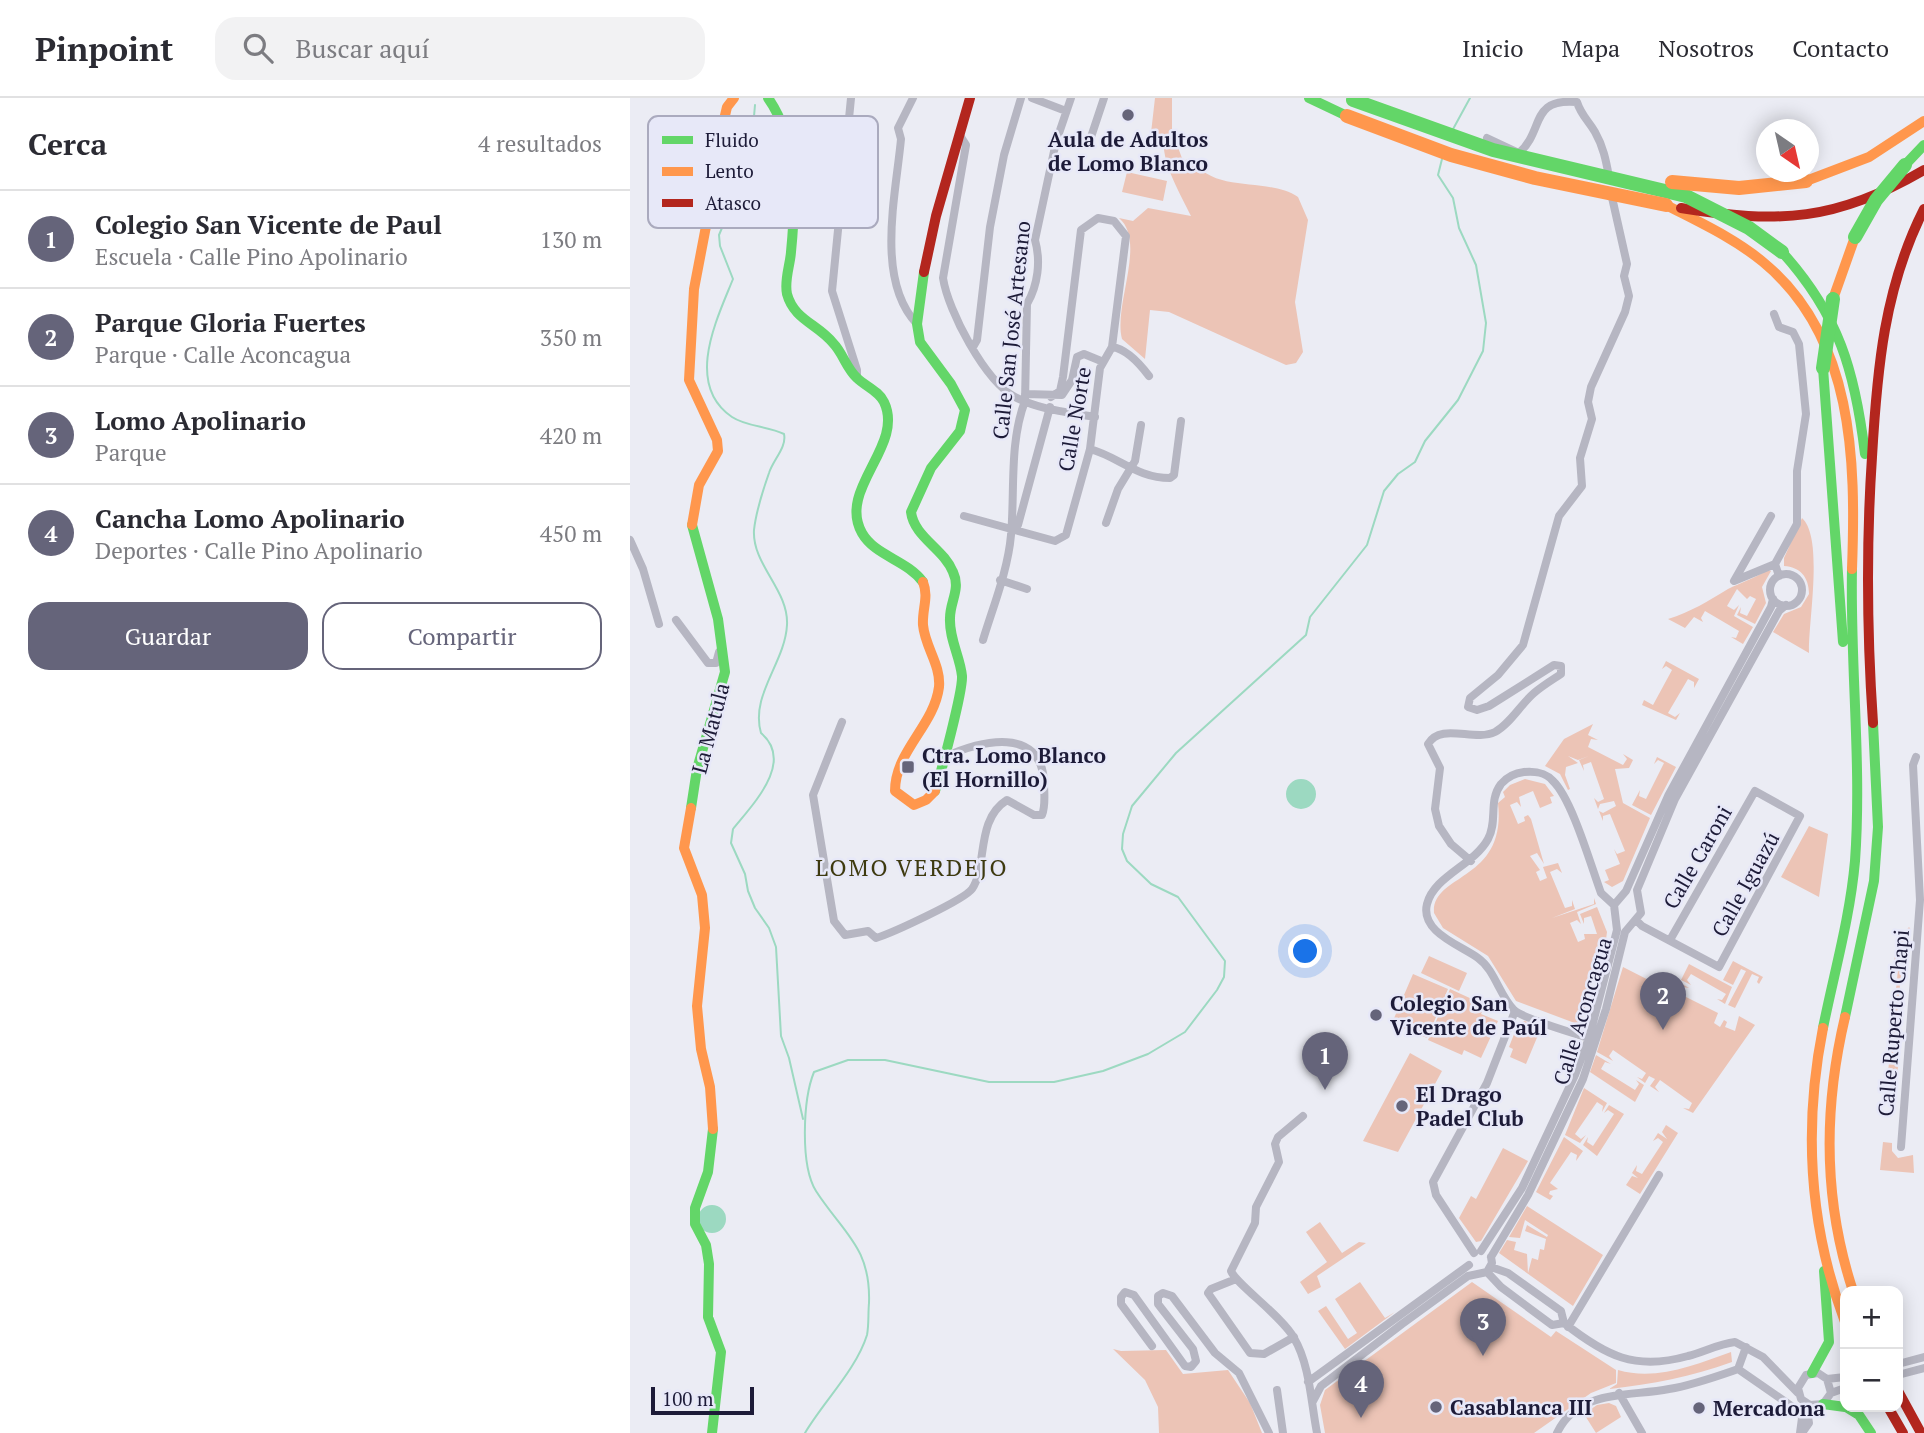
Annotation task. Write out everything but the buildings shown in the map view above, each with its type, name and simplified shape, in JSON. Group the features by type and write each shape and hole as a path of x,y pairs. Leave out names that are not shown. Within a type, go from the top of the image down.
{"main road":[{"name":"La Matula","path":"723,116 724,107 734,98"},
{"path":"768,98 779,116"},
{"path":"792,228 786,289 791,307 799,318 829,338 857,378 883,399 887,409 883,436 857,503 858,526 880,553 918,574 924,582 927,597 923,628 939,666 939,692 897,768 895,791 914,805 926,800 936,790 962,677 950,635 950,614 957,591 955,575 946,556 912,520 911,512 931,468 960,431 965,410 951,384 920,342 917,324 919,297 936,216 970,98"},
{"path":"1309,98 1347,116 1451,155 1535,178 1666,205 1752,219 1816,215 1854,205 1924,170"},
{"path":"1356,99 1514,148 1700,187 1763,189 1806,181 1869,157 1924,121"},
{"path":"1356,99 1445,135 1514,156 1675,190 1729,213 1782,252 1822,299 1841,333 1860,403 1869,487"},
{"path":"1852,727 1840,612 1823,368 1833,299 1855,237 1876,200 1924,145"},
{"path":"1666,205 1730,239 1774,272 1808,314 1836,366 1845,393 1854,468 1852,727 1856,846 1851,895 1813,1090 1810,1136 1812,1184 1825,1265 1840,1308"},
{"path":"1852,1286 1836,1231 1830,1182 1829,1137 1831,1090 1871,908 1877,851 1869,656 1869,487 1876,383 1887,305 1903,249 1924,209"},
{"name":"La Matula","path":"706,228 688,360 689,380 716,440 718,451 699,485 693,505 692,525 718,619 725,672 700,757 684,848 702,895 705,928 697,1006 701,1049 710,1087 713,1135 708,1172 695,1208 695,1224 706,1245 709,1264 706,1304 721,1352 712,1433"},
{"path":"1807,1376 1829,1342 1823,1285 1825,1265"},
{"path":"1827,1398 1840,1404"},
{"path":"1903,1398 1924,1422"},
{"path":"1903,1400 1921,1433"},
{"path":"1854,1412 1860,1415 1871,1433"},
{"path":"1888,1412 1894,1433"},
{"path":"1890,1412 1903,1433"}],"street":[{"path":"849,116 851,98"},
{"path":"914,98 898,128 901,139 890,259 897,288 909,316 917,324"},
{"path":"973,347 977,340 990,227 1004,155 1021,98"},
{"path":"1032,98 1066,111"},
{"name":"Calle San José Artesano","path":"1011,528 1013,477 1020,414 1025,398 1027,304 1035,291 1039,254 1035,240 1056,142 1071,98"},
{"path":"1090,141 1104,98"},
{"path":"1471,861 1451,844 1439,827 1435,809 1440,768 1428,744 1432,737 1441,733 1476,736 1494,733 1535,691 1561,674 1561,666 1554,665 1489,706 1477,710 1468,707 1471,698 1498,675 1523,645 1559,516 1582,486 1580,458 1592,419 1588,402 1591,387 1625,312 1629,296 1624,276 1628,264 1604,149 1593,128 1582,117 1577,102 1560,99 1548,105 1519,153 1487,138"},
{"path":"959,134 967,145 943,278 954,318 1000,386 1050,409 1095,417"},
{"path":"1051,397 1060,391 1063,377 1081,230 1088,223 1103,218 1114,221 1126,236 1111,347 1118,348 1138,362 1149,376"},
{"path":"838,228 832,291 857,370 857,378"},
{"path":"1771,516 1734,581 1775,564 1797,524 1797,471 1805,414 1800,344 1793,332 1779,327 1774,314"},
{"name":"Calle Norte","path":"1011,528 1055,541 1066,535 1090,449 1101,361 1111,347"},
{"path":"1025,398 1062,395 1069,389 1077,358 1084,355 1101,361"},
{"path":"964,516 1011,528 1018,524 1051,397"},
{"path":"1090,449 1105,453 1129,470 1164,478 1174,475 1181,421"},
{"path":"1106,523 1118,489 1135,461 1141,425"},
{"path":"984,640 1011,528"},
{"path":"630,540 643,569 659,624"},
{"path":"1775,564 1779,576"},
{"path":"1670,940 1634,922 1616,920 1616,902 1626,891 1668,796 1772,607 1770,588 1779,576"},
{"path":"1634,922 1642,909 1637,890 1675,799 1779,611 1796,602 1802,588 1794,576 1779,576"},
{"path":"1000,580 1027,589"},
{"path":"1773,598 1786,605"},
{"path":"676,620 708,663 716,663 719,656 718,619"},
{"path":"842,722 813,795 834,921 845,935 868,931 876,937 884,935 926,914 957,903 973,888 981,847 1001,805 1007,800 1034,816 1042,815 1044,770 1032,750 1016,744 985,743 945,757"},
{"name":"Calle Ruperto Chapi","path":"1901,1147 1922,904 1913,765 1916,757"},
{"path":"1589,1038 1515,1011 1485,964 1437,933 1427,918 1427,901 1436,887 1471,861 1490,835 1493,823 1492,804 1500,786 1516,773 1545,774 1561,791 1601,893 1616,902"},
{"name":"Calle Iguazú","path":"1670,940 1719,967 1800,816 1755,792"},
{"name":"Calle Caroni","path":"1670,940 1755,792"},
{"path":"1616,902 1627,896 1639,901"},
{"name":"Calle Aconcagua","path":"1469,1265 1522,1188 1541,1152 1589,1038 1617,930 1616,920"},
{"name":"Calle Aconcagua","path":"1491,1257 1528,1195 1583,1079 1606,1009 1625,932 1634,922"},
{"path":"1515,1011 1487,1083 1433,1182 1433,1191 1477,1252 1491,1257 1489,1270 1497,1283 1552,1325 1566,1325"},
{"path":"1303,1116 1278,1136 1275,1144 1279,1162 1256,1207 1255,1223 1233,1266 1232,1274 1264,1301 1294,1337 1308,1382 1317,1433"},
{"path":"1566,1325 1659,1175"},
{"path":"1308,1382 1469,1265 1475,1273"},
{"path":"1312,1405 1321,1386 1475,1273 1489,1270 1505,1273 1560,1311 1566,1325 1612,1357 1641,1363 1687,1356 1723,1343 1735,1342 1746,1347 1763,1357 1806,1404 1809,1423 1801,1433"},
{"path":"1497,1283 1505,1273"},
{"path":"1236,1279 1208,1293 1250,1353 1264,1354 1294,1337"},
{"path":"1152,1346 1121,1304 1121,1297 1125,1292 1134,1295 1185,1366 1191,1367 1196,1361 1193,1349 1158,1304 1158,1296 1163,1293 1172,1296 1214,1353 1239,1373 1269,1433"},
{"path":"1738,1369 1746,1347"},
{"path":"1903,1363 1924,1357"},
{"path":"1557,1433 1562,1423 1592,1400 1681,1387 1738,1369 1748,1373 1800,1412 1801,1433"},
{"path":"1903,1374 1920,1369"},
{"path":"1782,1376 1840,1378"},
{"path":"1798,1393 1807,1376"},
{"path":"1827,1398 1828,1379"},
{"path":"1277,1390 1283,1433"},
{"path":"1806,1404 1840,1391"},
{"path":"1619,1394 1643,1433"}],"shaded area":[{"path":"1155,98 1172,98 1172,131 1183,161 1191,158 1213,177 1271,187 1298,197 1308,220 1295,302 1303,352 1296,363 1286,365 1169,312 1150,310 1145,359 1122,339 1120,325 1130,242 1127,229 1119,218 1133,221 1148,208 1191,216 1168,166 1164,135 1151,133"},
{"path":"1127,172 1167,181 1163,201 1122,192"},
{"path":"1802,518 1809,528 1814,561 1809,653 1773,632 1784,614 1801,607 1809,594 1802,574 1795,568 1784,566 1784,558"},
{"path":"1768,570 1771,571 1762,587 1766,603 1755,624 1737,615 1741,607 1740,613 1747,616 1756,599 1750,596 1747,599 1737,589 1727,606 1734,610 1739,605 1734,616 1753,627 1743,644 1731,637 1736,638 1739,631 1705,611 1701,618 1703,622 1694,617 1685,628 1668,619 1692,610"},
{"path":"1666,661 1699,679 1694,688 1694,682 1688,679 1668,713 1675,717 1680,713 1676,720 1642,705 1644,700 1653,705 1672,670 1666,666 1662,669"},
{"path":"1593,724 1588,735 1598,740 1591,739 1588,747 1623,765 1627,759 1623,754 1633,760 1629,768 1615,769 1623,803 1650,818 1623,881 1612,887 1604,882 1609,880 1605,870 1620,864 1614,849 1617,854 1625,851 1610,814 1603,816 1603,821 1599,811 1603,813 1616,806 1614,801 1600,804 1598,809 1594,798 1598,802 1604,799 1591,762 1583,765 1584,771 1579,760 1589,756 1578,760 1568,756 1578,763 1566,767 1568,790 1560,774 1545,766 1564,739"},
{"path":"1657,757 1676,767 1651,815 1632,805 1640,790 1639,796 1646,799 1664,763 1658,760 1654,764"},
{"path":"1301,779 1311,784 1316,794 1311,804 1301,809 1291,804 1286,794 1291,784"},
{"path":"1525,779 1545,784 1554,796 1550,797 1552,803 1540,808 1533,791 1519,797 1521,807 1517,802 1510,805 1518,824 1525,821 1524,817 1528,815 1531,819 1544,864 1537,853 1530,856 1540,870 1536,872 1540,881 1547,878 1543,867 1558,863 1562,873 1557,869 1550,872 1565,908 1572,906 1572,900 1575,909 1552,918 1594,904 1594,898 1596,904 1577,912 1581,924 1577,920 1570,923 1578,942 1585,939 1584,934 1597,934 1591,916 1584,918 1584,924 1580,914 1597,907 1607,932 1604,954 1600,954 1580,1025 1516,1001 1488,956 1443,928 1434,913 1436,900 1444,890 1481,862 1491,848 1498,829 1498,803 1505,797 1503,792 1510,785"},
{"path":"1809,826 1828,834 1819,897 1781,877"},
{"path":"1905,934 1895,1036 1901,1038 1897,1076 1883,1075 1888,1073 1898,969 1893,968"},
{"path":"1429,956 1467,973 1459,991 1421,973"},
{"path":"1733,961 1763,977 1759,984 1759,977 1752,974 1735,1008 1728,1005 1746,971 1741,969 1733,985 1723,980"},
{"path":"1689,964 1732,987 1725,1004 1717,999 1722,1000 1726,994 1691,974 1687,980 1691,985 1681,980"},
{"path":"1623,967 1674,993 1679,982 1689,988 1683,987 1680,994 1718,1013 1714,1023 1720,1027 1724,1020 1727,1022 1725,1027 1735,1031 1739,1016 1755,1025 1693,1113 1683,1108 1689,1109 1692,1103 1660,1080 1655,1087 1659,1092 1650,1086 1655,1079 1649,1076 1645,1083 1637,1077 1642,1079 1646,1073 1613,1050 1609,1056 1613,1061 1597,1052"},
{"path":"1413,974 1448,989 1427,1038 1392,1023"},
{"path":"1450,989 1485,1005 1481,1014 1498,1021 1481,1058 1464,1050 1462,1055 1428,1040"},
{"path":"1525,1021 1541,1028 1526,1064 1510,1057 1513,1049 1509,1047 1518,1024"},
{"name":"El Drago Padel Club","path":"1410,1053 1442,1071 1398,1152 1363,1141"},
{"path":"1596,1055 1611,1064 1605,1062 1601,1069 1635,1090 1639,1084 1636,1080 1644,1085 1635,1102 1590,1072"},
{"path":"1584,1088 1607,1103 1602,1112 1603,1106 1597,1102 1575,1134 1581,1139 1586,1135 1580,1143 1565,1135"},
{"path":"1609,1105 1624,1114 1597,1156 1583,1145 1588,1137 1587,1142 1593,1146 1614,1114 1608,1110 1604,1113"},
{"path":"1666,1125 1678,1133 1640,1194 1626,1185 1632,1176 1638,1178 1632,1173 1637,1165 1636,1171 1642,1174 1663,1142 1658,1138 1653,1141 1658,1133 1667,1139 1662,1132"},
{"path":"1564,1137 1583,1151 1576,1161 1577,1155 1571,1152 1550,1183 1558,1189 1550,1191 1549,1194 1553,1196 1550,1200 1536,1192"},
{"path":"1883,1142 1892,1143 1892,1151 1898,1158 1913,1155 1914,1173 1880,1170"},
{"path":"1503,1148 1528,1161 1481,1241 1476,1242 1459,1218 1471,1196 1476,1199"},
{"path":"712,1205 722,1209 726,1219 722,1229 712,1233 702,1229 698,1219 702,1209"},
{"path":"1527,1206 1603,1255 1573,1306 1499,1253 1507,1240 1516,1242 1514,1250 1527,1254 1528,1273 1532,1258 1538,1260 1540,1249 1544,1250 1546,1239 1525,1231 1527,1225 1547,1237 1548,1235 1525,1220 1520,1238 1509,1237"},
{"path":"1320,1222 1342,1253 1359,1242 1366,1243 1317,1276 1321,1287 1308,1294 1300,1282 1327,1262 1306,1232"},
{"path":"1360,1282 1385,1318 1395,1312 1345,1349 1318,1311 1326,1306 1348,1339 1357,1333 1335,1299"},
{"path":"1472,1282 1551,1337 1556,1331 1616,1370 1616,1383 1591,1393 1534,1433 1325,1433 1320,1405 1325,1390"},
{"path":"1113,1349 1166,1350 1183,1374 1228,1370 1250,1403 1262,1433 1159,1433 1158,1407 1145,1380"},
{"path":"1731,1352 1732,1362 1702,1372 1609,1389 1617,1384 1618,1370 1661,1373"},
{"path":"1609,1403 1616,1406 1621,1417 1596,1433 1584,1414 1597,1405"}],"waterway":[{"path":"1452,131 1470,98"},
{"path":"754,116 755,105"},
{"path":"805,1433 848,1373 862,1348 868,1331 869,1303 868,1284 860,1254 816,1191 807,1165 807,1098 814,1072 848,1060 885,1060 989,1082 1054,1082 1103,1071 1148,1054 1185,1032 1224,977 1225,961 1178,897 1151,884 1127,861 1122,849 1123,834 1132,806 1176,753 1306,635 1310,617 1367,545 1384,491 1398,474 1415,462 1425,441 1458,400 1483,351 1486,323 1476,265 1459,228 1453,198 1438,175 1442,159"},
{"path":"722,228 719,235 720,246 733,279 713,332 707,369 710,387 718,403 732,417 784,434 783,444 762,494 754,530 759,555 782,600 787,625 781,653 760,705 761,733 770,744 774,757 772,770 760,795 733,829 731,843 745,874 755,908 769,928 776,947 781,1036 803,1119"}],"traffic: fast":[{"path":"768,98 778,116"},
{"path":"1309,98 1347,116"},
{"path":"1353,100 1493,150 1686,196 1749,228 1782,252"},
{"path":"1905,165 1924,145"},
{"path":"1855,237 1876,200 1905,165"},
{"path":"793,228 786,284 790,303 836,347 853,374 882,398 888,418 886,435 858,500 857,517 862,533 875,547 909,568 923,582"},
{"path":"1782,252 1818,298 1841,345 1856,396 1865,454"},
{"path":"924,272 917,324 920,342 951,384 965,410 960,431 931,468 911,512 913,521 923,536 949,564 956,584 950,626 962,676 935,791"},
{"path":"1823,368 1833,299"},
{"path":"1823,368 1843,642"},
{"path":"691,808 697,769 725,672 718,619 692,525"},
{"path":"1823,1028 1846,924 1855,861 1857,752 1852,569"},
{"path":"1845,1017 1874,881 1878,827 1873,723"},
{"path":"712,1433 721,1352 708,1317 709,1264 706,1245 695,1224 695,1208 708,1172 713,1129"},
{"path":"1812,1373 1829,1342 1824,1271"},
{"path":"1823,1404 1840,1406"},
{"path":"1854,1412 1871,1433"}],"traffic: slow":[{"path":"725,116 727,107 734,98"},
{"path":"1347,116 1451,155 1535,178 1666,205"},
{"path":"1819,176 1869,157 1924,121"},
{"path":"1672,182 1739,188 1796,182"},
{"path":"1666,205 1752,253 1793,292 1816,326 1832,363 1850,444 1853,486 1852,569"},
{"path":"692,525 699,485 718,451 717,440 689,380 694,289 706,228"},
{"path":"1833,299 1855,237"},
{"path":"923,582 923,625 938,671 939,687 930,714 901,763 895,791 914,805 926,800 935,791"},
{"path":"691,808 684,848 702,895 705,928 697,1006 701,1049 710,1087 713,1129"},
{"path":"1845,1017 1833,1086 1829,1155 1836,1223 1852,1286"},
{"path":"1823,1028 1813,1103 1813,1177 1824,1250 1840,1307"}],"traffic: jam":[{"path":"924,272 936,216 970,98"},
{"path":"1681,208 1748,216 1807,214 1863,200 1924,170"},
{"path":"1873,723 1868,557 1880,361 1891,299 1910,239 1924,209"},
{"path":"1903,1400 1921,1433"},
{"path":"1891,1412 1903,1433"}],"place":[{"name":"Aula de Adultos de Lomo Blanco","path":"1128,115"},
{"name":"Ctra. Lomo Blanco (El Hornillo)","path":"908,767"},
{"name":"Colegio San Vicente de Paúl","path":"1376,1015"},
{"name":"Parque Gloria Fuertes","path":"1663,1030"},
{"name":"Colegio San Vicente de Paul","path":"1325,1090"},
{"name":"El Drago Padel Club","path":"1402,1106"},
{"name":"Lomo Apolinario","path":"1483,1356"},
{"name":"Casablanca III","path":"1436,1407"},
{"name":"Mercadona","path":"1699,1408"},
{"name":"Cancha Lomo Apolinario","path":"1361,1418"}],"district":[{"name":"LOMO VERDEJO","path":"912,867"}]}
